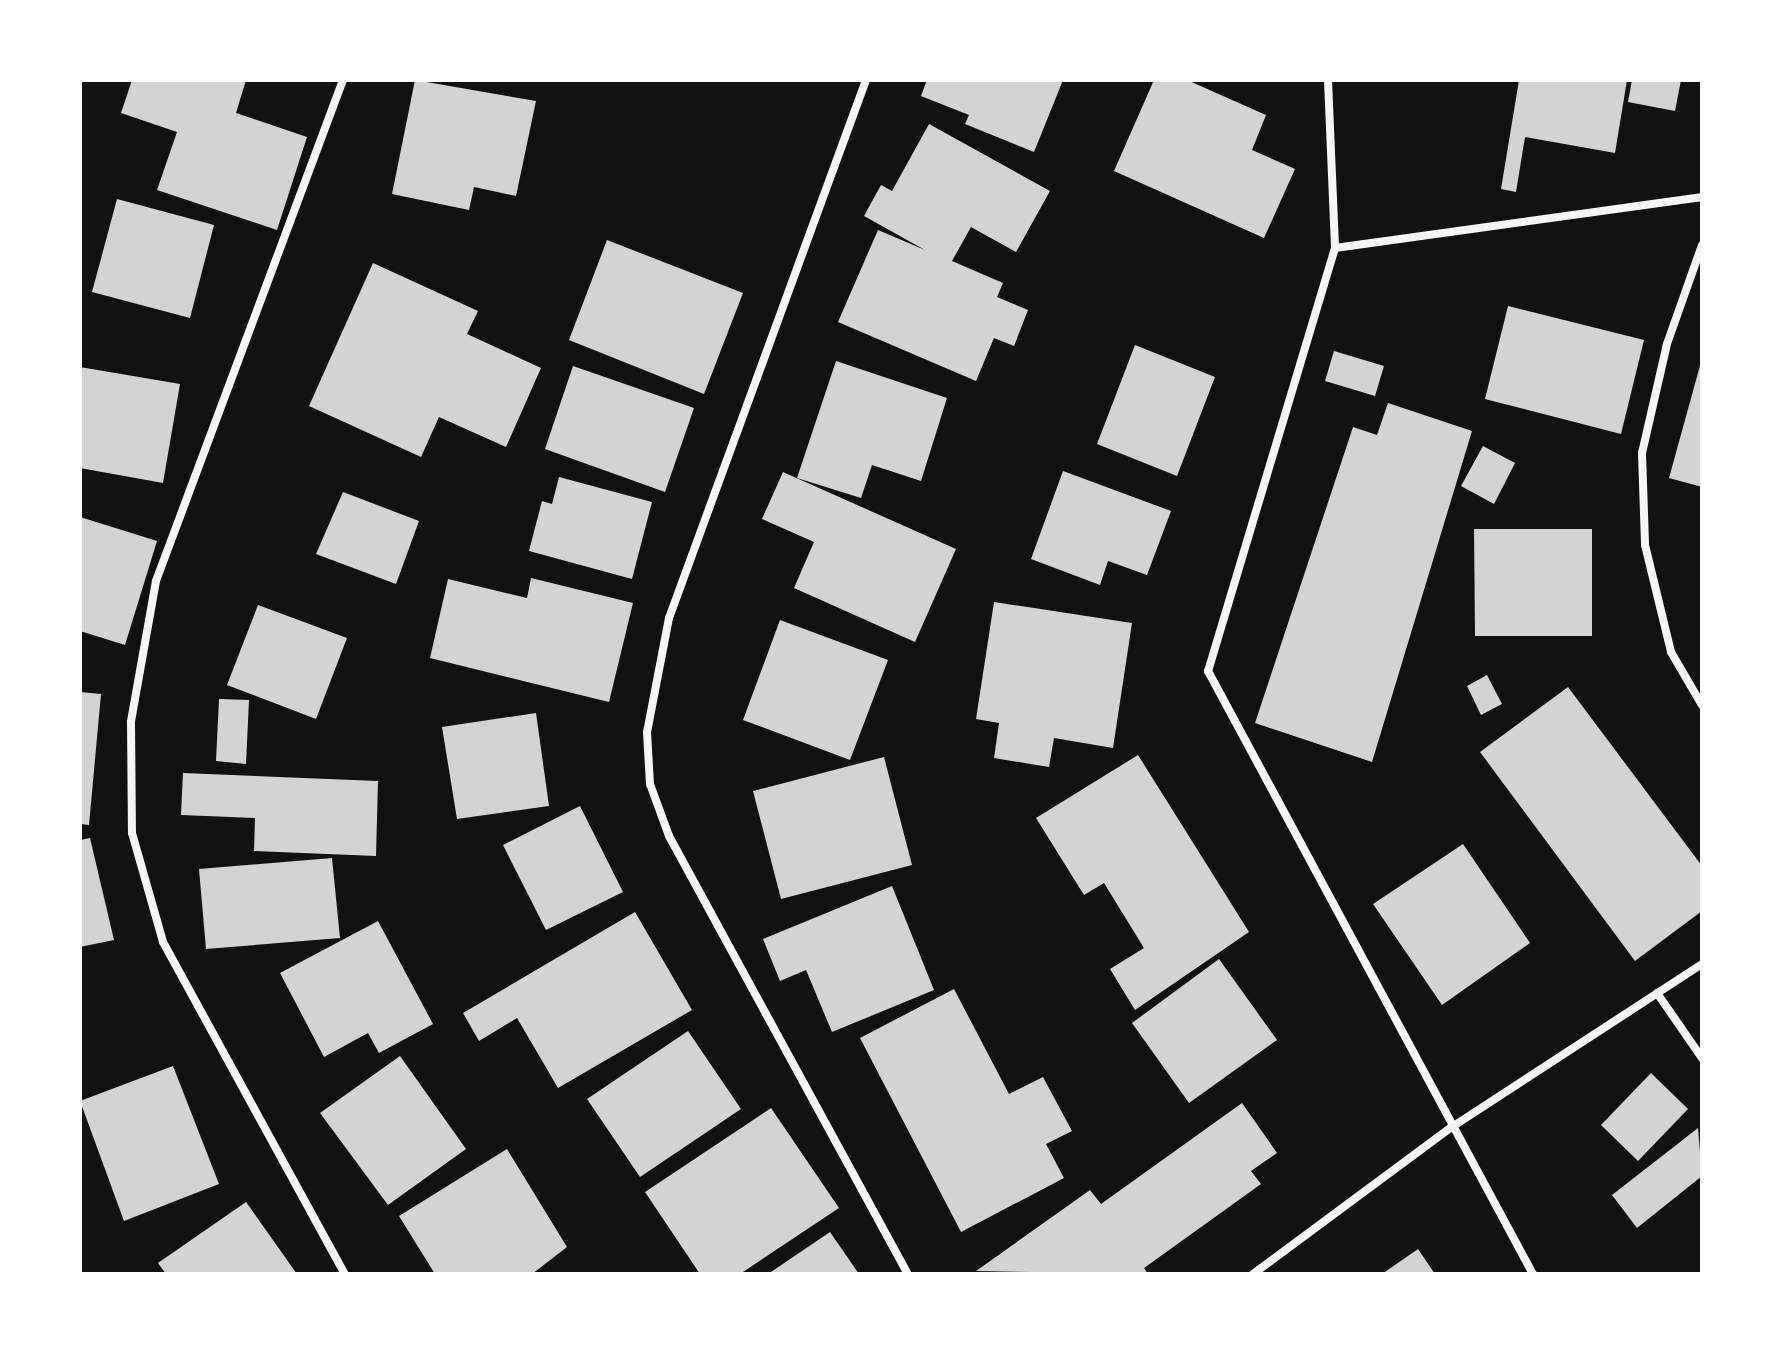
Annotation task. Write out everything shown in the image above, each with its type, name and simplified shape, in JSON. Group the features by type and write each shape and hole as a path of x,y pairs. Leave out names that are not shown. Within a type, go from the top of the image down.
{"street":[{"path":"343,80 156,581 131,722 132,833 163,942 345,1274"},
{"path":"866,80 669,618 647,732 650,784 669,836 908,1274"},
{"path":"1328,80 1335,248 1208,671 1533,1274"},
{"path":"1335,248 1702,197"},
{"path":"1702,245 1667,344 1642,453 1645,545 1671,652 1702,705"},
{"path":"1253,1274 1452,1127 1702,964"},
{"path":"1657,993 1702,1058"}],"building":[{"path":"132,80 246,80 236,113 307,137 277,230 157,190 177,132 121,113"},
{"path":"415,80 536,101 516,196 474,187 469,210 392,194"},
{"path":"927,80 1063,80 1034,152 965,124 969,115 921,96"},
{"path":"1154,80 1187,80 1266,115 1252,150 1295,169 1264,238 1114,171"},
{"path":"1519,80 1627,80 1615,153 1525,137 1516,192 1501,189"},
{"path":"1632,80 1681,80 1675,111 1628,102"},
{"path":"929,124 1050,191 1016,252 971,227 952,261 1003,283 997,297 1028,310 1014,346 994,338 976,381 838,322 878,230 925,250 864,216 881,185 892,191"},
{"path":"117,199 214,225 190,318 92,292"},
{"path":"607,240 743,293 704,394 569,340"},
{"path":"373,263 478,311 467,334 541,368 506,447 439,417 421,457 309,406"},
{"path":"1508,306 1644,340 1621,434 1485,399"},
{"path":"1135,345 1215,377 1177,476 1097,444"},
{"path":"1334,351 1384,366 1375,396 1325,381"},
{"path":"836,361 947,398 921,481 872,465 861,498 797,478"},
{"path":"1702,362 1702,487 1669,478"},
{"path":"573,366 694,408 665,492 545,449"},
{"path":"80,367 180,384 163,483 80,468"},
{"path":"1388,403 1472,431 1372,762 1255,723 1353,427 1377,435"},
{"path":"1483,446 1515,463 1494,504 1461,486"},
{"path":"1063,471 1171,511 1147,575 1108,561 1100,585 1031,559"},
{"path":"783,472 956,549 915,642 794,588 814,542 762,519"},
{"path":"559,477 652,502 632,579 529,551 542,501 552,504"},
{"path":"343,492 419,521 396,584 316,554"},
{"path":"80,517 157,541 125,645 80,631"},
{"path":"1474,529 1592,529 1592,636 1475,636"},
{"path":"531,578 633,603 609,702 430,658 448,579 527,598"},
{"path":"994,602 1132,623 1113,748 1054,738 1049,767 994,758 999,723 976,719"},
{"path":"258,605 347,638 316,719 227,685"},
{"path":"780,620 888,660 850,760 743,720"},
{"path":"1487,675 1502,704 1481,715 1467,686"},
{"path":"1568,687 1702,866 1702,911 1635,961 1480,752"},
{"path":"80,692 101,694 89,825 80,824"},
{"path":"219,699 249,700 246,764 216,761"},
{"path":"536,713 549,806 457,819 442,727"},
{"path":"1138,755 1249,932 1135,1010 1110,969 1144,948 1104,883 1084,895 1036,818"},
{"path":"884,757 912,865 781,899 753,791"},
{"path":"183,773 378,781 376,856 254,851 255,818 181,815"},
{"path":"580,806 623,892 546,930 503,845"},
{"path":"90,838 114,940 80,947 80,840"},
{"path":"1463,844 1530,943 1442,1005 1373,904"},
{"path":"332,858 340,938 206,949 199,869"},
{"path":"892,886 934,990 832,1032 806,970 780,981 763,939"},
{"path":"635,912 692,1010 558,1088 517,1018 479,1041 463,1013"},
{"path":"378,921 433,1024 379,1053 368,1033 324,1057 280,973"},
{"path":"1219,959 1277,1040 1189,1103 1132,1023"},
{"path":"954,989 1009,1094 1043,1077 1072,1131 1046,1144 1064,1178 961,1232 860,1038"},
{"path":"688,1031 741,1109 640,1177 587,1099"},
{"path":"400,1056 466,1149 388,1205 320,1113"},
{"path":"173,1066 219,1184 124,1221 80,1101"},
{"path":"1651,1073 1688,1109 1638,1161 1601,1125"},
{"path":"1242,1103 1277,1153 1251,1171 1261,1184 1144,1268 1148,1274 976,1271 1090,1190 1101,1204"},
{"path":"771,1108 839,1208 740,1274 700,1274 645,1192"},
{"path":"1698,1128 1702,1176 1637,1228 1612,1195"},
{"path":"507,1149 567,1247 532,1274 435,1274 399,1216"},
{"path":"246,1202 297,1274 166,1274 158,1263"},
{"path":"830,1232 859,1274 768,1274"},
{"path":"1418,1249 1435,1274 1382,1274"}]}
